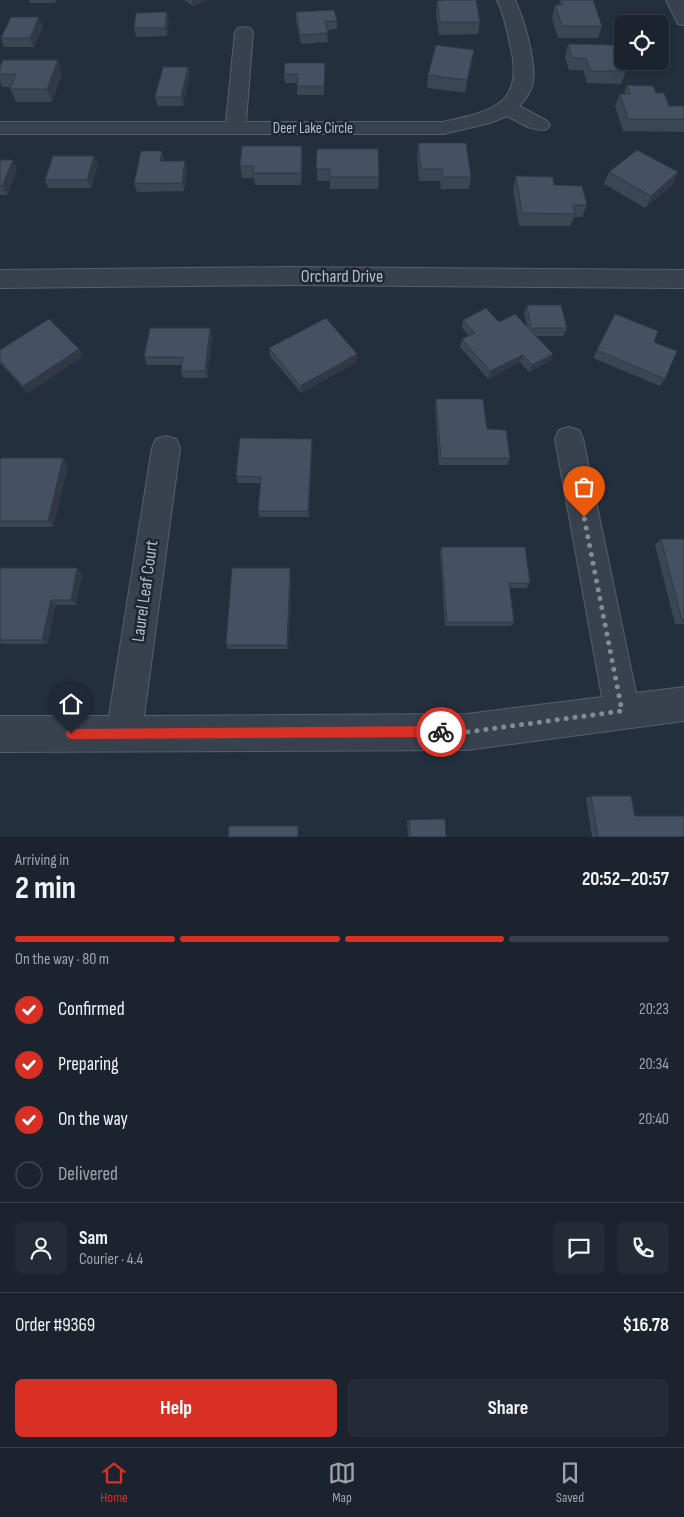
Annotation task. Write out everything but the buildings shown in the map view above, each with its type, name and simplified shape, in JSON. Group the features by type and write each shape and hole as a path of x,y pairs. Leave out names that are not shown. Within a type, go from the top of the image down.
{"street":[{"name":"Deer Lake Circle","path":"0,128 443,128 483,119 507,108 521,93 524,73 510,8 506,0"},
{"path":"675,0 684,20"},
{"path":"235,129 244,32"},
{"path":"507,108 540,126"},
{"name":"Orchard Drive","path":"0,279 311,276 684,280"},
{"path":"569,440 622,711"},
{"name":"Laurel Leaf Court","path":"124,734 166,448"},
{"path":"0,734 467,732 684,704"}],"way so far":[{"path":"441,732 467,732 622,711 584,517"}],"route":[{"path":"71,734 441,732"}]}
